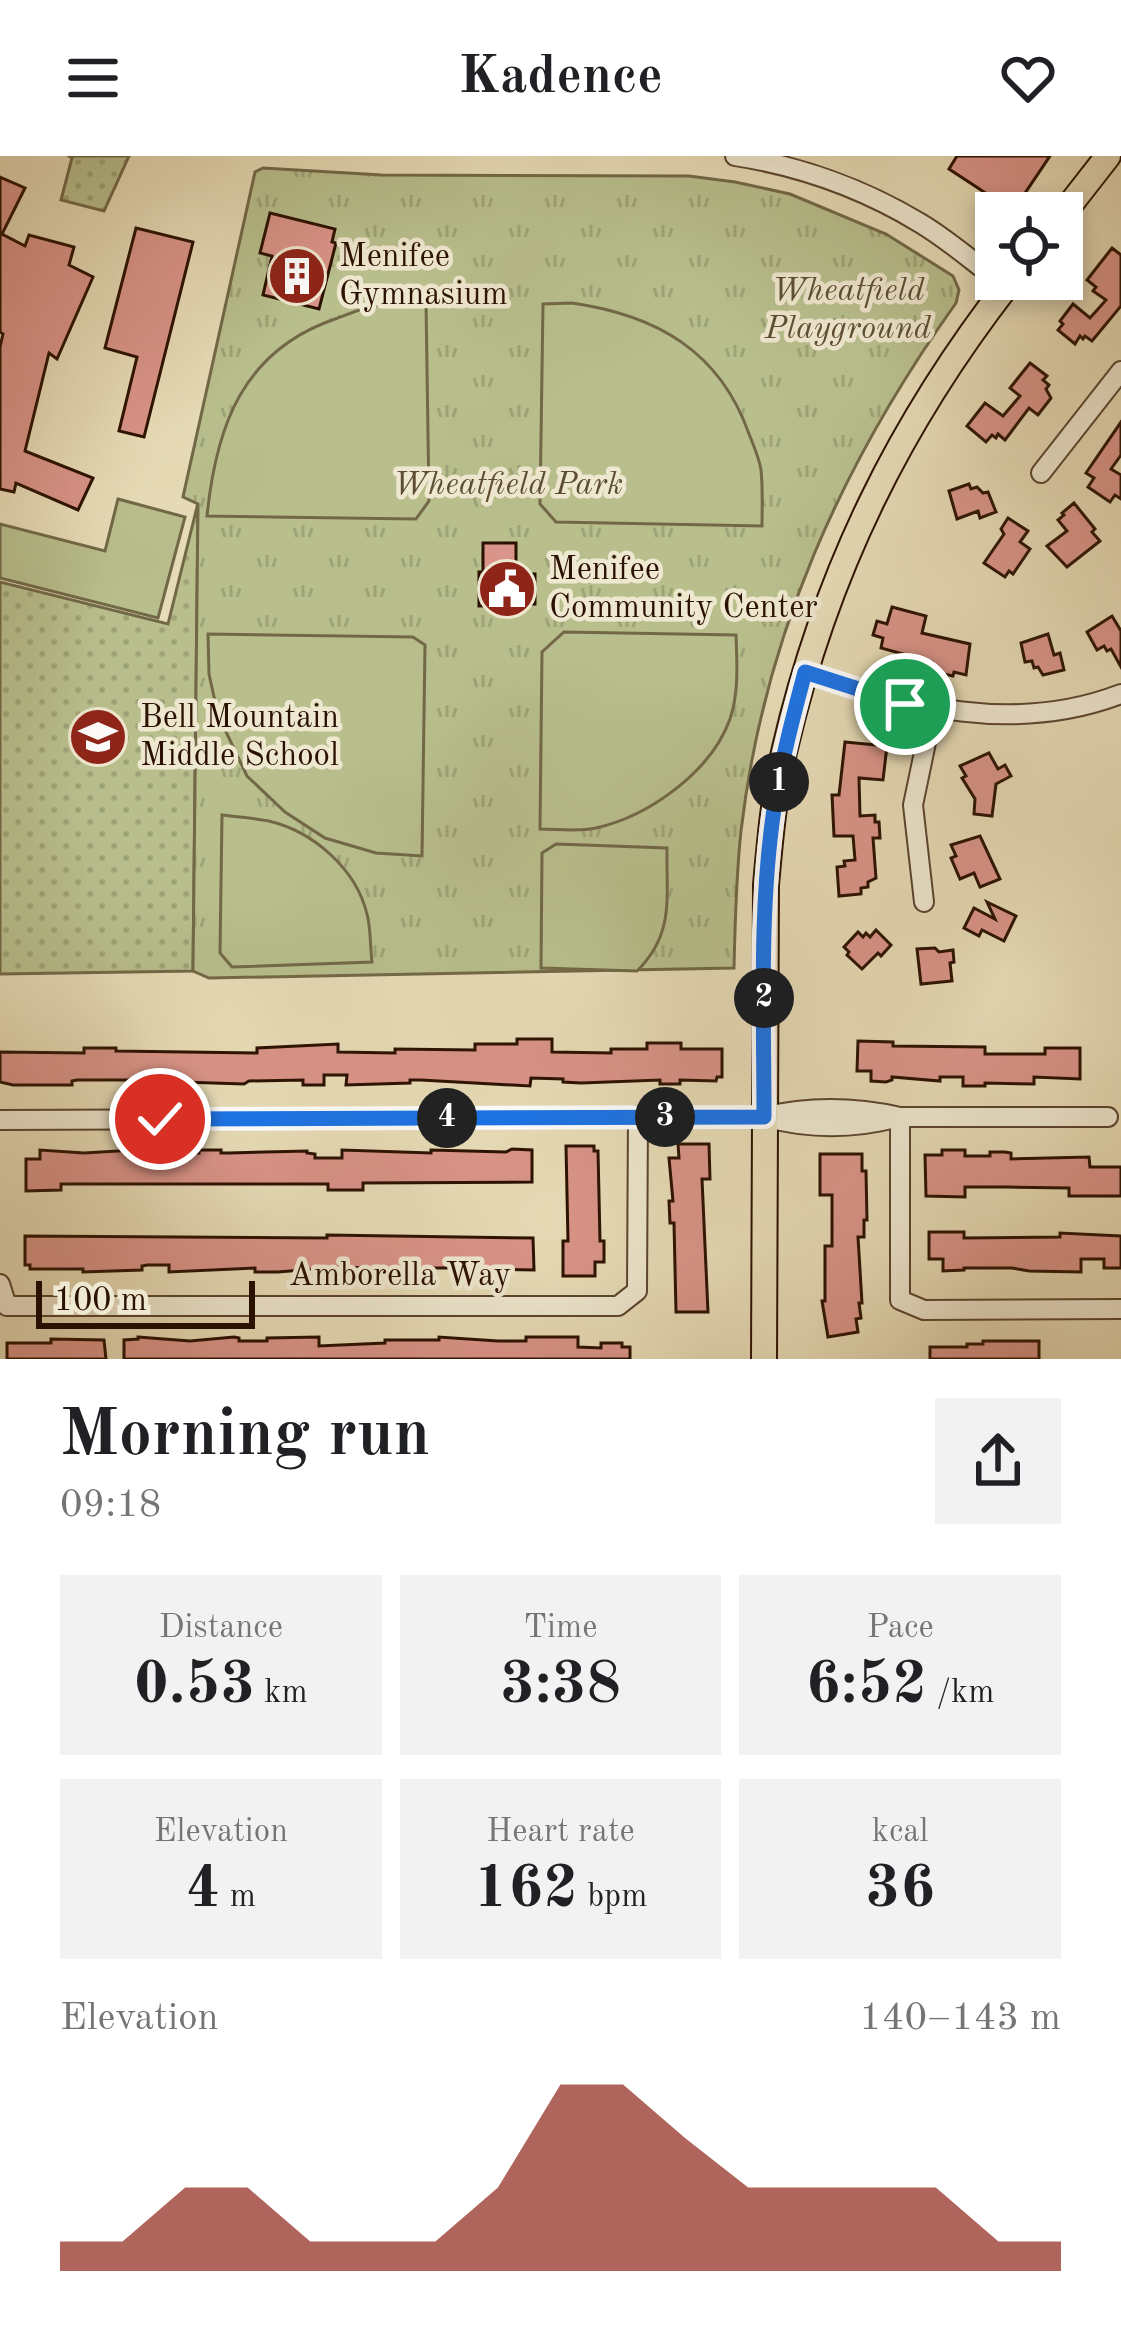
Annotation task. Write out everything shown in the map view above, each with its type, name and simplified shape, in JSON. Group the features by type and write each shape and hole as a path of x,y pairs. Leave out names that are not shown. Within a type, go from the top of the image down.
{"main road":[{"path":"1080,192 1108,156"},
{"path":"764,1359 766,885 784,750 833,584 883,478 991,300"}],"street":[{"path":"734,156 815,176 886,205 975,261"},
{"path":"1041,473 1121,371"},
{"path":"805,672 891,700 986,716 1074,708 1121,694"},
{"path":"924,902 913,805 933,709"},
{"name":"Amborella Way","path":"0,1284 7,1306 618,1306 637,1291 638,1117"},
{"path":"0,1120 764,1117 794,1125 868,1125 899,1117 1108,1117"},
{"path":"899,1117 900,1300 924,1310 1121,1309"}],"green space":[{"path":"69,156 129,156 104,211 61,200"},
{"name":"Wheatfield Park","path":"263,168 382,175 689,176 735,182 790,194 886,234 953,276 959,290 956,303 878,425 844,489 789,620 752,759 739,848 734,968 209,978 193,971 198,504 183,497 255,172"},
{"path":"426,302 429,501 416,519 207,516 227,423 256,372 277,351 303,333 362,309"},
{"path":"572,303 657,328 702,359 721,380 737,405 759,461 762,526 556,522 540,504 543,304"},
{"path":"118,499 185,517 158,618 0,578 0,524 105,551"},
{"path":"198,503 193,971 0,974 0,582 168,624"},
{"path":"564,632 736,635 733,709 708,757 657,802 589,829 540,829 542,652"},
{"path":"208,634 413,637 425,645 422,856 376,853 325,838 285,812 247,776 218,715 209,674"},
{"path":"222,815 286,826 331,855 361,898 372,962 232,967 220,953"},
{"path":"556,844 667,848 663,929 637,971 541,968 542,853"}],"building":[{"path":"957,156 1050,156 1026,192 984,192 949,169"},
{"path":"0,177 25,188 2,234 25,246 29,235 74,247 69,265 93,277 57,359 49,353 25,451 93,478 78,510 16,483 14,492 0,489"},
{"name":"Menifee Gymnasium","path":"270,213 335,229 332,242 336,243 319,309 263,295 272,256 260,253"},
{"path":"136,228 193,242 144,437 119,431 137,357 105,348"},
{"path":"1112,248 1121,255 1121,306 1092,341 1080,336 1075,344 1058,330 1060,321 1073,304 1090,318 1106,300 1087,280"},
{"path":"1030,363 1047,376 1043,380 1051,398 1038,415 1029,408 1005,440 998,434 986,442 967,426 985,403 1003,416 1020,396 1010,388"},
{"path":"1121,422 1121,455 1111,469 1121,475 1121,499 1115,495 1110,502 1088,487 1094,478 1086,473"},
{"path":"969,484 971,489 988,492 996,512 980,518 978,511 957,519 949,491"},
{"path":"1074,503 1100,541 1067,567 1047,546 1067,531 1058,520"},
{"path":"1008,518 1028,531 1020,542 1030,549 1013,574 1009,571 1005,577 984,563 1004,534 1001,529"},
{"name":"Menifee Community Center","path":"483,543 516,543 516,574 535,574 535,604 479,606"},
{"path":"892,607 926,616 922,633 970,644 966,675 930,671 932,662 881,648 883,638 873,635 877,621 887,624"},
{"path":"1112,616 1121,631 1121,667 1111,649 1097,650 1087,632"},
{"path":"1048,634 1064,670 1043,675 1032,661 1025,662 1021,643"},
{"path":"845,742 887,746 883,780 859,778 860,816 875,815 879,822 880,838 873,838 876,878 861,888 861,894 839,896 837,867 855,860 853,836 834,836 832,795 839,795"},
{"path":"989,753 998,769 1005,765 1011,776 996,784 992,816 974,814 975,799 960,766"},
{"path":"980,836 1000,879 980,887 974,873 960,879 951,845"},
{"path":"987,902 1016,916 1004,941 982,930 979,936 964,928 974,908 995,919"},
{"path":"876,930 891,945 862,969 844,947 858,932 870,937"},
{"path":"917,949 953,950 952,981 921,984"},
{"path":"517,1039 552,1039 552,1052 611,1053 611,1049 647,1049 647,1043 722,1049 722,1077 680,1080 680,1084 531,1078 530,1086 421,1080 346,1085 347,1075 324,1075 324,1085 303,1085 303,1080 244,1084 151,1081 151,1085 129,1085 129,1080 77,1080 72,1085 0,1082 0,1052 84,1053 84,1048 116,1048 257,1053 257,1048 338,1044 338,1052 395,1053 395,1049 475,1050 475,1044 517,1044"},
{"path":"858,1041 985,1047 985,1054 1045,1054 1045,1048 1080,1048 1080,1079 1034,1077 1034,1084 985,1086 963,1086 963,1077 871,1081 871,1071 857,1071"},
{"path":"678,1144 709,1144 710,1179 702,1179 708,1312 676,1312 669,1158 679,1158"},
{"path":"566,1146 594,1146 598,1151 604,1262 595,1262 595,1276 563,1276 563,1241 568,1241"},
{"path":"40,1150 307,1151 315,1158 342,1158 342,1150 532,1150 532,1182 363,1183 363,1190 328,1190 328,1184 61,1184 61,1190 26,1191 26,1159 40,1159"},
{"path":"942,1150 965,1150 965,1156 1005,1152 1011,1153 1011,1159 1089,1157 1090,1167 1121,1167 1121,1196 1069,1196 1069,1188 965,1187 965,1197 926,1196 925,1155 942,1155"},
{"path":"820,1154 862,1154 862,1171 866,1171 867,1220 864,1237 858,1237 862,1303 861,1318 856,1319 858,1332 828,1337 822,1301 825,1246 832,1246 832,1195 820,1195"},
{"path":"929,1232 964,1232 964,1238 1060,1237 1060,1233 1121,1236 1121,1268 1104,1268 1104,1259 1081,1259 1081,1272 943,1271 943,1259 929,1259"},
{"path":"25,1236 533,1238 534,1270 394,1268 394,1272 371,1272 371,1268 338,1267 169,1272 169,1265 147,1265 142,1270 83,1272 25,1265"},
{"path":"319,1337 319,1346 439,1337 526,1341 526,1337 578,1337 578,1347 622,1343 630,1347 630,1359 124,1359 124,1340 267,1341"},
{"path":"51,1339 104,1340 106,1359 7,1359 7,1343 51,1343"},
{"path":"983,1341 1039,1341 1039,1359 930,1359 930,1347 967,1347"}],"place":[{"name":"Menifee Gymnasium","path":"297,276"},
{"name":"Menifee Community Center","path":"507,589"},
{"name":"Bell Mountain Middle School","path":"98,737"}],"route":[{"path":"160,1119 764,1117 766,885 784,750 805,672 905,704"}],"park label":[{"name":"Wheatfield Playground","path":"848,310"}]}
